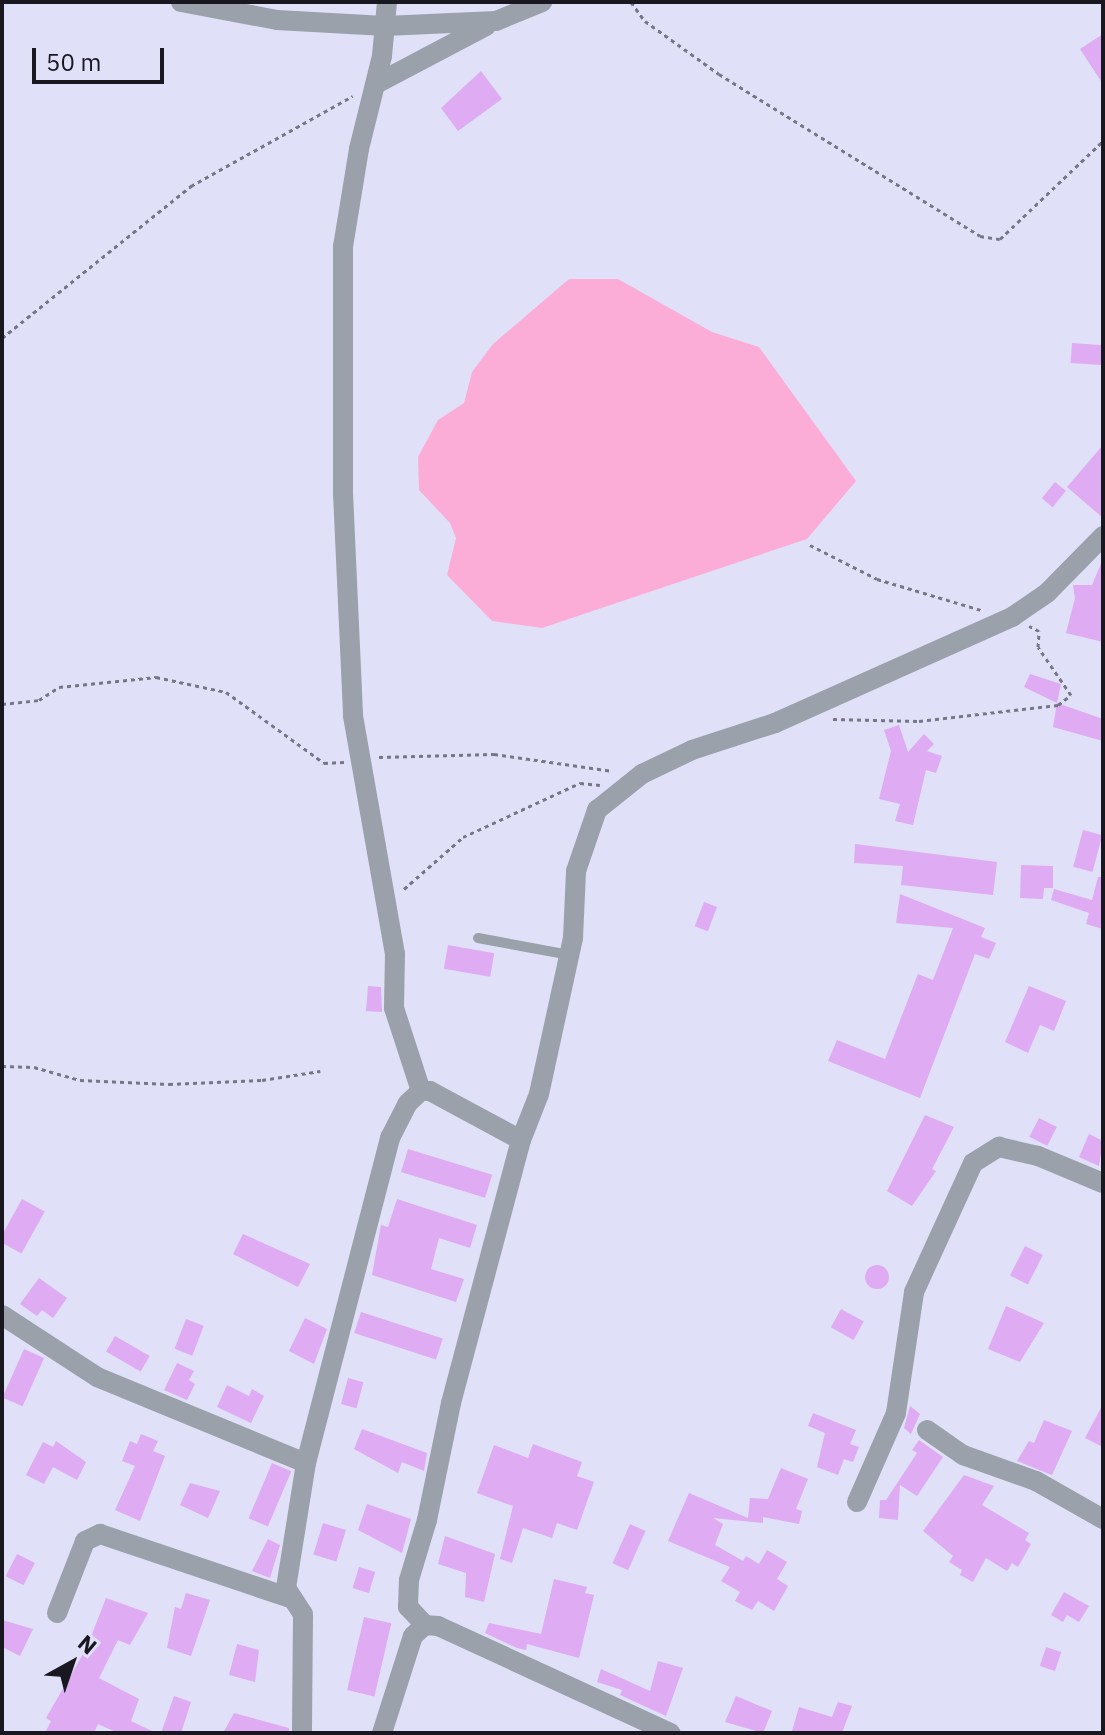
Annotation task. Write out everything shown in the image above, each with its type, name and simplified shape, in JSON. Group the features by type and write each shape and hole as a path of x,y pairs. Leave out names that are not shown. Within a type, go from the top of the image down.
{"street":[{"path":"181,2 277,20 385,26 496,21"},
{"path":"387,2 376,84 350,195 340,297 353,716 381,896 395,954 394,1008 421,1091"},
{"path":"376,84 496,21 542,2"},
{"path":"671,1733 438,1626 425,1625 408,1607 409,1580 521,1140 539,1094 570,955 583,840 597,810 642,774 965,642 1012,617 1047,593 1103,536"},
{"path":"421,1091 438,1094 521,1140"},
{"path":"302,1733 303,1614 286,1588 306,1463 390,1138 421,1091"},
{"path":"857,1502 896,1413 914,1292 973,1163 999,1147 1038,1156 1103,1183"},
{"path":"2,1315 97,1377 306,1463"},
{"path":"927,1430 963,1455 1036,1481 1103,1519"},
{"path":"57,1613 85,1541 100,1534 290,1598"},
{"path":"382,1733 413,1636 425,1625"}],"lane":[{"path":"478,938 570,955"}],"path":[{"path":"631,2 645,21 719,74 980,236 1000,239 1103,141"},
{"path":"2,338 191,186 376,84"},
{"path":"810,545 877,579 1012,617 1039,631 1038,647 1071,695 1058,705 919,721 830,720"},
{"path":"2,704 39,700 59,687 156,677 226,692 324,763 436,758 458,752 642,774"},
{"path":"381,896 405,889 463,837 580,783 620,791"},
{"path":"2,1066 34,1067 80,1080 169,1084 262,1080 320,1071"}],"shaded area":[{"path":"569,279 618,279 712,332 759,347 856,481 807,539 542,628 492,621 447,575 456,538 450,523 419,490 418,457 438,420 464,403 472,372 493,344"}],"building":[{"path":"1103,34 1103,84 1080,49"},
{"path":"481,71 502,99 458,131 441,108"},
{"path":"1072,343 1103,345 1102,365 1071,363"},
{"path":"1103,445 1103,518 1067,487"},
{"path":"1055,482 1066,491 1053,507 1042,498"},
{"path":"1103,559 1103,642 1066,633 1075,598 1073,585 1092,585"},
{"path":"1030,674 1061,684 1057,703 1024,687"},
{"path":"1057,703 1103,719 1103,741 1053,727"},
{"path":"899,725 908,752 924,734 934,744 927,751 942,756 936,773 926,770 913,825 895,821 900,804 879,799 891,751 884,730"},
{"path":"1083,830 1102,835 1092,872 1073,867"},
{"path":"855,844 997,862 993,895 901,885 903,866 854,863"},
{"path":"1021,865 1053,866 1053,888 1044,888 1043,899 1020,898"},
{"path":"1098,877 1103,877 1103,929 1086,924 1089,913 1051,900 1054,889 1092,900"},
{"path":"900,894 985,928 981,937 996,943 989,959 975,954 920,1098 828,1061 837,1040 885,1059 918,974 933,980 953,928 896,923"},
{"path":"704,902 717,907 708,931 695,926"},
{"path":"448,945 494,953 490,977 444,969"},
{"path":"368,986 381,987 382,1012 366,1011"},
{"path":"1029,986 1066,1001 1054,1031 1040,1025 1028,1053 1005,1042"},
{"path":"925,1115 954,1127 932,1169 936,1171 912,1206 887,1191"},
{"path":"1039,1118 1057,1127 1047,1146 1029,1137"},
{"path":"1089,1134 1103,1141 1099,1166 1079,1157"},
{"path":"408,1149 492,1175 485,1198 401,1172"},
{"path":"22,1199 45,1212 21,1254 2,1243 2,1235"},
{"path":"397,1199 477,1225 470,1248 439,1238 431,1269 464,1279 456,1302 372,1275 381,1225 388,1227"},
{"path":"243,1234 310,1264 298,1287 233,1254"},
{"path":"1025,1246 1043,1255 1028,1284 1010,1275"},
{"path":"877,1265 885,1269 889,1277 885,1285 877,1289 869,1285 865,1277 869,1269"},
{"path":"39,1278 67,1298 53,1318 42,1310 37,1316 20,1304"},
{"path":"1006,1306 1044,1323 1020,1362 988,1349"},
{"path":"841,1309 864,1322 854,1340 831,1327"},
{"path":"361,1312 443,1339 436,1359 354,1333"},
{"path":"305,1318 327,1329 314,1364 289,1351"},
{"path":"186,1319 204,1326 192,1356 175,1349"},
{"path":"115,1336 150,1356 141,1372 106,1352"},
{"path":"24,1349 44,1358 23,1406 2,1397"},
{"path":"177,1363 194,1371 189,1380 195,1384 187,1400 164,1390"},
{"path":"348,1378 363,1382 356,1408 341,1404"},
{"path":"227,1385 249,1396 252,1389 264,1396 251,1423 217,1407"},
{"path":"1103,1404 1103,1447 1085,1438"},
{"path":"910,1406 920,1414 911,1434 904,1428"},
{"path":"813,1413 856,1430 850,1444 859,1447 853,1462 844,1459 838,1475 817,1467 825,1433 808,1426"},
{"path":"1044,1420 1072,1431 1052,1475 1017,1461 1029,1441 1034,1443"},
{"path":"362,1429 427,1453 424,1471 402,1462 398,1473 354,1449"},
{"path":"141,1434 158,1441 153,1451 165,1456 140,1521 115,1510 135,1466 122,1461 130,1441 137,1444"},
{"path":"919,1440 943,1457 917,1496 900,1485 898,1520 879,1518 880,1500 886,1500 917,1453 912,1450"},
{"path":"56,1441 86,1462 77,1480 53,1467 44,1484 26,1475 43,1442 53,1447"},
{"path":"533,1444 582,1462 577,1476 594,1482 577,1530 557,1523 552,1538 523,1528 512,1563 500,1559 513,1506 477,1493 494,1445 528,1458"},
{"path":"272,1463 291,1471 268,1526 249,1518"},
{"path":"781,1468 808,1479 796,1509 802,1511 799,1524 763,1517 763,1523 713,1518 723,1524 715,1545 743,1561 746,1556 759,1564 767,1550 787,1562 777,1579 788,1586 774,1611 758,1601 752,1610 735,1601 740,1592 721,1581 730,1567 668,1541 689,1493 748,1518 750,1498 768,1499"},
{"path":"964,1475 994,1486 982,1505 1029,1533 1025,1540 1031,1544 1018,1567 1012,1563 1007,1571 986,1558 973,1582 960,1575 962,1570 949,1562 953,1556 923,1531"},
{"path":"190,1483 220,1491 208,1518 180,1505"},
{"path":"367,1504 411,1519 402,1553 358,1530"},
{"path":"323,1523 346,1530 336,1562 313,1555"},
{"path":"630,1524 646,1531 628,1570 613,1563"},
{"path":"445,1536 495,1554 484,1602 465,1597 466,1573 438,1564"},
{"path":"268,1539 280,1545 270,1578 252,1571"},
{"path":"17,1554 35,1563 23,1585 6,1576"},
{"path":"359,1567 375,1572 369,1593 353,1588"},
{"path":"554,1579 587,1587 585,1593 594,1595 579,1658 527,1644 526,1650 517,1648 485,1633 489,1623 541,1634"},
{"path":"1064,1592 1089,1606 1079,1622 1067,1615 1063,1622 1051,1615"},
{"path":"186,1593 210,1600 191,1656 167,1648 175,1607 181,1609"},
{"path":"106,1598 148,1613 130,1645 118,1640 99,1678 139,1699 131,1721 156,1733 118,1733 98,1724 94,1733 45,1733 51,1721 46,1718 87,1647"},
{"path":"364,1617 391,1623 374,1696 347,1690"},
{"path":"2,1620 33,1629 20,1656 2,1647"},
{"path":"237,1644 259,1650 255,1682 229,1675"},
{"path":"1046,1647 1061,1652 1055,1671 1040,1666"},
{"path":"658,1661 683,1668 666,1716 620,1695 622,1690 597,1682 601,1669 650,1691"},
{"path":"174,1696 191,1702 181,1733 161,1733"},
{"path":"736,1696 772,1711 763,1733 725,1722"},
{"path":"838,1702 852,1706 842,1733 792,1731 799,1707 832,1717"},
{"path":"234,1713 289,1728 289,1733 223,1733"}]}
